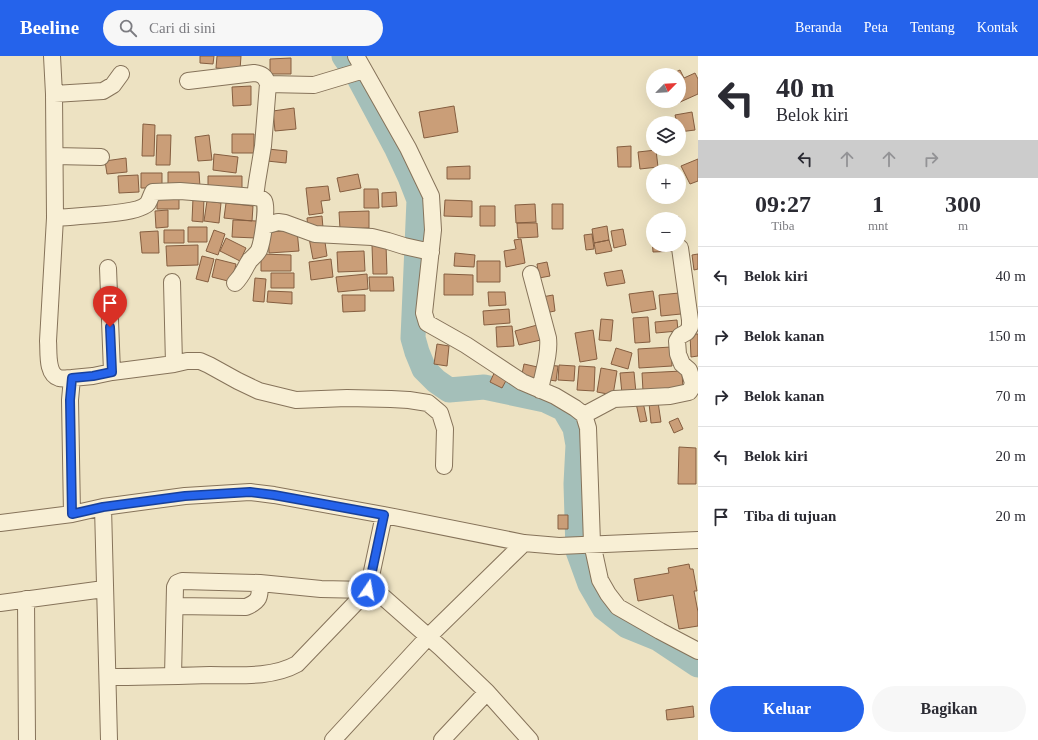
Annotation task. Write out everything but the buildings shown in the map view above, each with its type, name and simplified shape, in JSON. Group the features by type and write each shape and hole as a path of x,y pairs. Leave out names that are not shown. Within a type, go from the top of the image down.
{"street":[{"path":"52,56 54,94 55,218 48,341 49,360 52,372 59,378 72,378 187,361 200,361 238,382 259,391 296,400 347,398 409,400 428,403 440,413 445,429 444,466"},
{"path":"356,56 358,72 408,148 429,190 433,205 433,230 422,250 424,313 426,323 466,345 522,382 555,396 584,415 588,428 591,544 600,580 618,607 660,631 698,650"},
{"path":"268,84 314,85 358,72"},
{"path":"188,81 254,73 263,75 266,78 268,84 263,146 256,182 256,197"},
{"path":"54,94 107,90 113,85 121,74"},
{"path":"55,156 101,157"},
{"path":"55,218 102,214 140,208 148,204 153,192 158,191 180,191 262,198 265,205 264,226 259,250 250,261 242,276 235,283"},
{"path":"264,226 278,222 285,223 315,234 372,237 422,250"},
{"path":"584,415 614,399 670,396 689,392 692,389 693,383 689,370 682,364 678,354 677,341 680,336 687,332 690,327 681,252"},
{"path":"108,268 112,372"},
{"path":"530,274 548,338 549,348 540,390"},
{"path":"172,282 174,364"},
{"path":"72,378 70,400 72,514"},
{"path":"0,523 72,514 103,507 185,496 250,492 384,515 524,543 559,546 698,540"},
{"path":"103,507 109,740"},
{"path":"108,677 264,674 288,670 298,664 368,590 384,515"},
{"path":"333,740 428,637 524,543"},
{"path":"173,676 175,587 177,583 182,581 260,583 321,589 368,590 382,596 441,648 487,692 530,740"},
{"path":"175,606 246,607 254,604 260,597 260,583"},
{"path":"0,603 104,589"},
{"path":"26,599 27,740"},
{"path":"442,740 487,692"}],"waterway":[{"path":"344,56 358,76 396,147 419,200 413,338 424,369 436,381 449,390 484,387 545,400 564,409 575,428 578,445 576,484 578,551 590,584 604,608 627,626 659,639 698,665"}],"route":[{"path":"110,327 112,372 72,378 70,400 72,514 103,507 185,496 250,492 306,500 384,515 368,590"}]}
